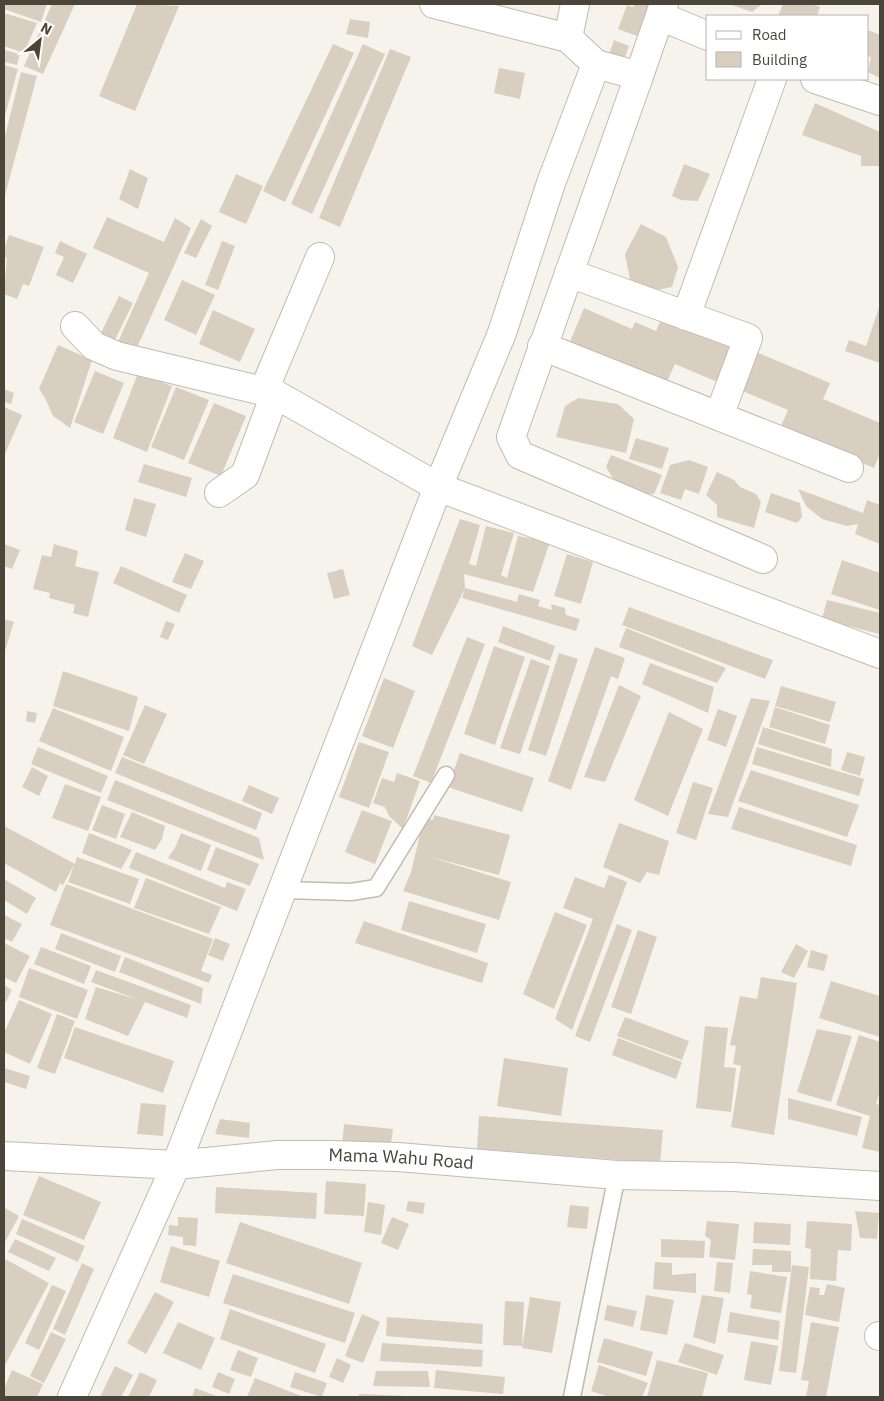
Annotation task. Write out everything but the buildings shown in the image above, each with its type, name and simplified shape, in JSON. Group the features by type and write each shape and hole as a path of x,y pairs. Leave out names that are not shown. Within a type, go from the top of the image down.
{"street":[{"path":"434,4 568,38 596,64 639,76"},
{"path":"568,38 575,4"},
{"path":"706,35 662,10 511,437 520,455 763,558"},
{"path":"72,1397 176,1166 438,487 502,333 551,183 596,64"},
{"path":"686,316 772,80"},
{"path":"818,80 880,101"},
{"path":"219,493 245,475 270,392 320,257"},
{"path":"569,274 748,338 720,416"},
{"path":"75,326 94,346 117,356 270,392 438,487 880,654"},
{"path":"542,346 849,468"},
{"name":"Mama Wahu Road","path":"4,1156 176,1166 277,1155 330,1155 398,1158 617,1175 734,1177 880,1186"}],"lane":[{"path":"284,890 351,892 376,888 446,775"},
{"path":"572,1397 617,1175"}]}
